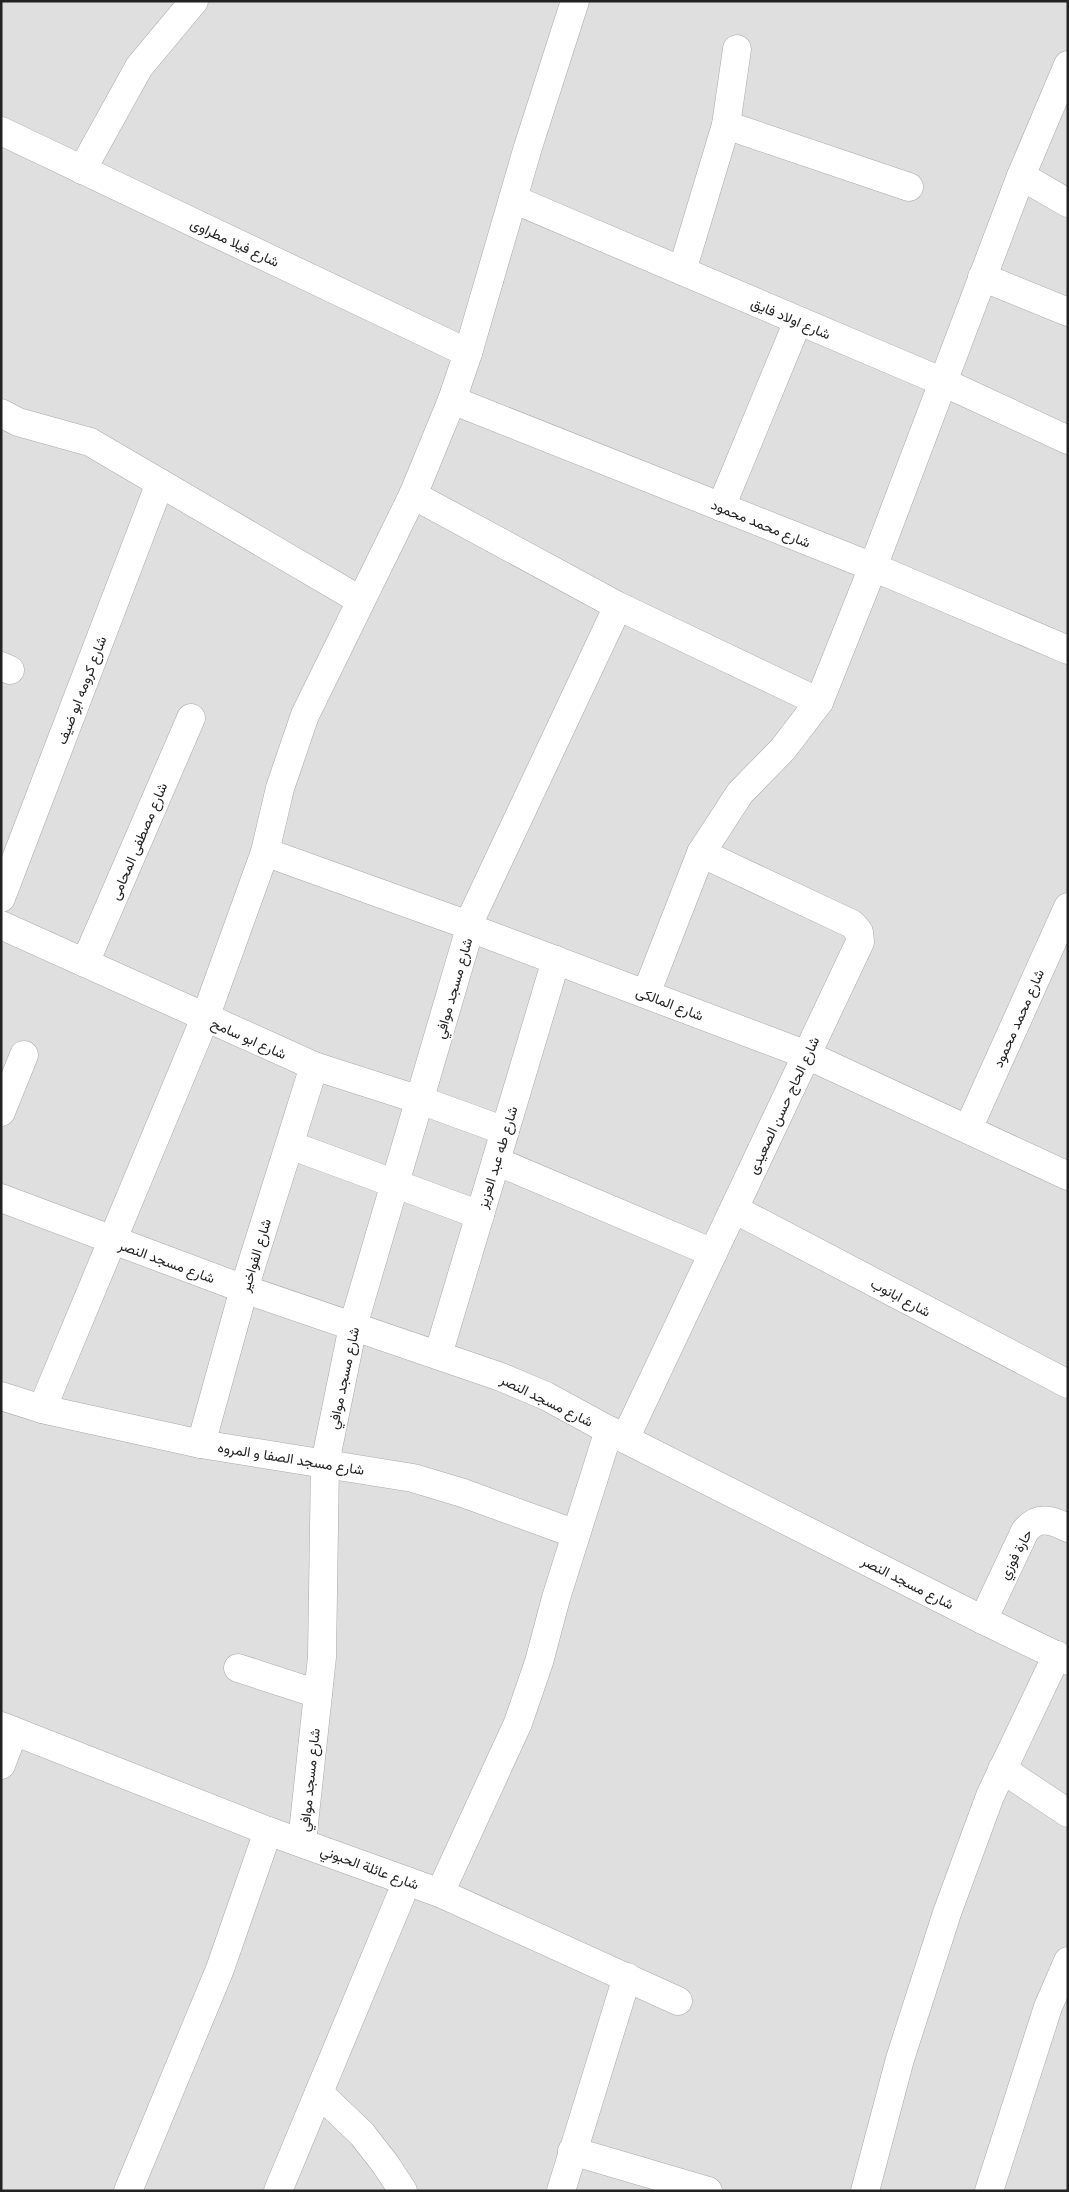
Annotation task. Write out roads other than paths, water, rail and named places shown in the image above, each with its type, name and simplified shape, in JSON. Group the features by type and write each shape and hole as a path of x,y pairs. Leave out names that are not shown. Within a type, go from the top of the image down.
{"street":[{"path":"82,170 139,67 194,1"},
{"path":"42,1409 205,1018 264,852 280,788 305,715 413,495 452,400 468,354 513,199 575,1"},
{"path":"682,270 726,125 737,49"},
{"path":"646,994 701,854 740,793 783,749 819,702 873,567 1021,176 1068,65"},
{"path":"726,125 909,187"},
{"name":"شارع فيلا مطراوى","path":"1,131 468,354"},
{"path":"1021,176 1068,202"},
{"name":"شارع اولاد فايق","path":"513,199 943,382 1068,440"},
{"path":"982,277 1068,312"},
{"path":"721,507 798,321"},
{"name":"شارع محمد محمود","path":"452,400 873,567 1068,650"},
{"path":"1,413 18,422 90,442 360,600"},
{"name":"شارع كرومه ابو ضيف","path":"1,898 160,483"},
{"path":"413,495 618,606 819,702"},
{"name":"شارع مسجد موافي","path":"302,1842 322,1657 325,1464 353,1326 469,927 618,606"},
{"name":"شارع مصطفى المحامى","path":"85,963 191,718"},
{"name":"شارع المالكى","path":"264,852 469,927 807,1055 1068,1176"},
{"name":"شارع الحاج حسن الصعيدى","path":"440,1893 518,1723 539,1662 576,1534 617,1435 714,1253 860,942 859,932 852,924 701,854"},
{"name":"شارع محمد محمود","path":"968,1129 1059,948 1068,907"},
{"name":"شارع ابو سامح","path":"1,925 314,1066 420,1100 504,1131"},
{"name":"شارع طه عبد العزيز","path":"438,1355 556,960"},
{"path":"1,1112 24,1055"},
{"name":"شارع الفواخير","path":"201,1444 244,1289 314,1066"},
{"path":"290,1145 480,1215"},
{"path":"496,1161 714,1253"},
{"name":"شارع مسجد النصر","path":"1,1198 244,1289 501,1377 537,1392 617,1435 983,1620 1063,1658"},
{"name":"شارع ابانوب","path":"734,1209 1068,1384"},
{"name":"شارع مسجد الصفا و المروه","path":"1,1396 42,1409 201,1444 413,1478 463,1493 576,1534"},
{"name":"حارة فوزي","path":"983,1620 1029,1525 1042,1520 1049,1520 1068,1528"},
{"path":"865,2191 900,2059 941,1931 990,1796 1002,1769 1063,1658"},
{"path":"238,1668 318,1694"},
{"path":"1,1765 8,1729"},
{"name":"شارع عائلة الحبوني","path":"8,1729 268,1831 440,1893 678,2001"},
{"path":"1002,1769 1068,1813"},
{"path":"128,2191 220,1970 268,1831"},
{"path":"278,2191 407,1881"},
{"path":"989,2191 1058,2011 1068,1961"},
{"path":"561,2191 627,1977"},
{"path":"319,2093 362,2134 403,2191"},
{"path":"572,2151 708,2191"}]}
